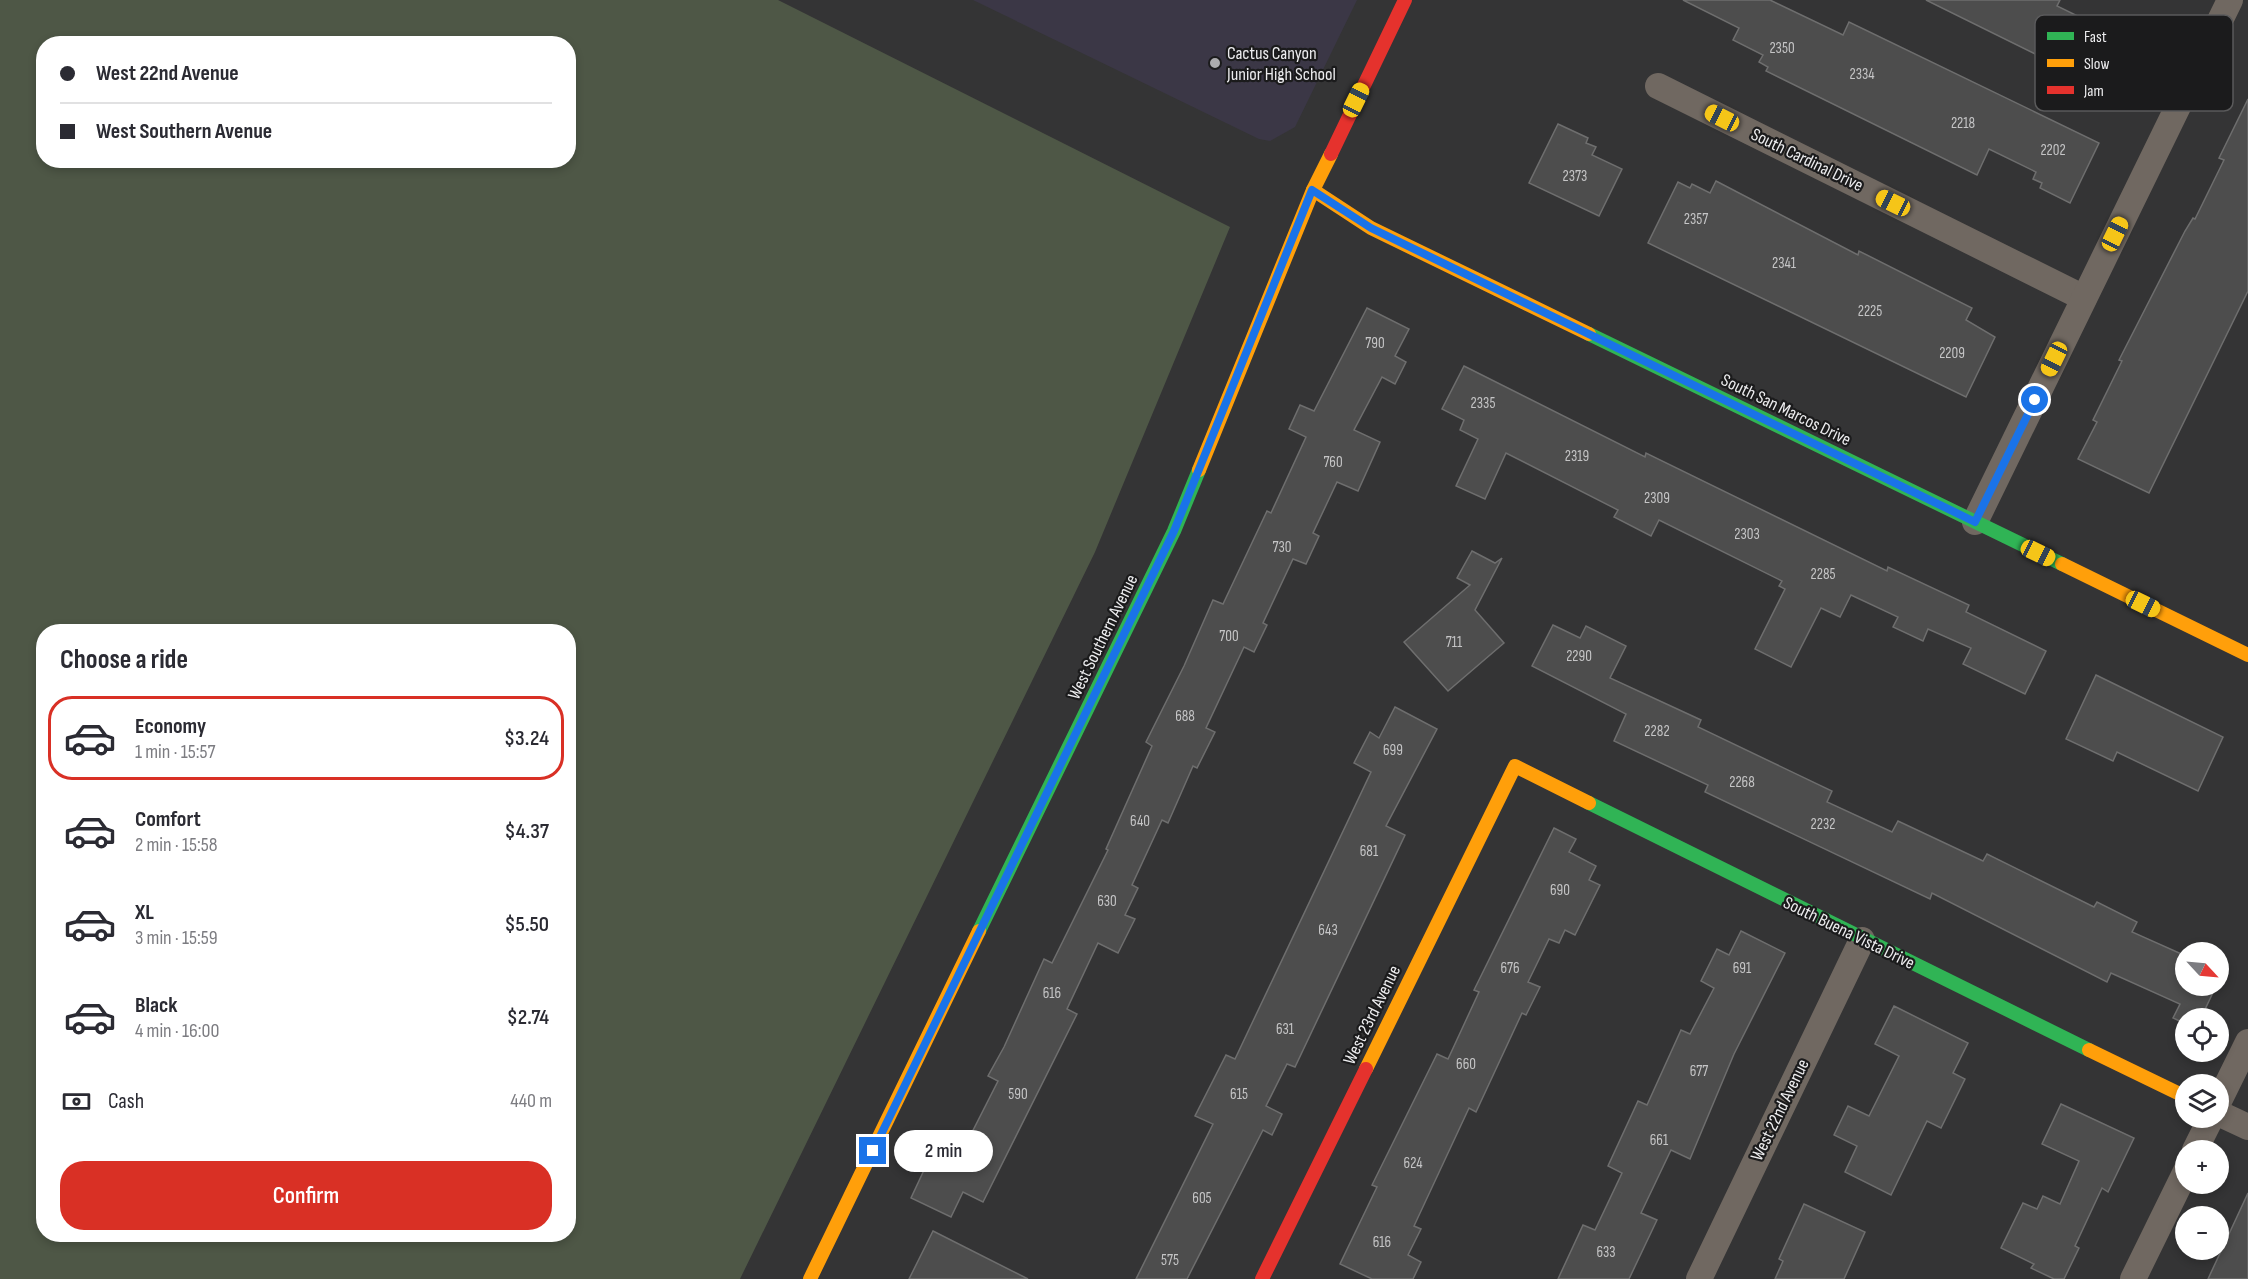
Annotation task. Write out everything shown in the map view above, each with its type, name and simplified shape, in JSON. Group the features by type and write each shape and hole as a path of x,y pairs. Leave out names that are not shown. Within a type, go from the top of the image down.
{"street":[{"name":"West Southern Avenue","path":"810,1279 1174,531 1312,190 1405,0"},
{"path":"2223,15 2230,0"},
{"name":"South Cardinal Drive","path":"1658,86 2084,298"},
{"path":"1975,522 2176,111"},
{"name":"South San Marcos Drive","path":"1312,190 1371,228 2248,655"},
{"name":"South Buena Vista Drive","path":"1515,766 1862,940 2175,1092"},
{"name":"West 23rd Avenue","path":"1262,1279 1515,766"},
{"name":"West 22nd Avenue","path":"1699,1279 1862,940"},
{"path":"2229,1081 2248,1042"},
{"path":"2229,1118 2248,1127"},
{"path":"2133,1279 2175,1193"}],"shaded area":[{"name":"Cactus Canyon Junior High School","path":"973,0 1357,0 1295,127 1270,141 1259,139"}],"green space":[{"path":"0,0 778,0 1230,227 1095,552 740,1279 0,1279"}],"building":[{"path":"1683,0 1770,0 1843,35 1849,22 2099,143 2070,203 2040,188 2042,183 2033,179 2036,172 1989,149 1977,175 1766,71 1768,67 1759,62 1763,55 1733,40 1739,28"},
{"path":"1926,0 2060,0 2057,6 2075,15 2035,15 2035,54"},
{"path":"2248,99 2248,291 2149,493 2078,459 2097,422 2093,420 2122,361 2119,360 2185,231 2193,218 2195,219 2224,160 2219,158"},
{"path":"1558,124 1588,138 1586,143 1596,147 1592,155 1622,169 1599,216 1529,183"},
{"path":"1716,181 1858,255 1859,251 1972,308 1966,320 1995,337 1966,397 1648,243 1678,182 1690,188 1692,184 1710,193"},
{"path":"1367,308 1409,329 1395,356 1406,362 1395,384 1382,377 1354,430 1380,442 1358,491 1337,482 1313,533 1319,536 1306,564 1293,559 1263,623 1267,625 1254,652 1244,647 1206,728 1215,732 1197,768 1193,766 1168,823 1162,820 1132,885 1138,888 1125,915 1135,919 1118,953 1098,943 1067,1009 1077,1014 983,1202 963,1192 951,1217 911,1198 940,1136 964,1148 998,1081 988,1076 1004,1047 1044,959 1052,963 1108,850 1106,849 1152,746 1146,742 1184,666 1213,600 1223,604 1267,511 1271,513 1306,437 1289,429 1300,405 1314,411"},
{"path":"1464,366 1645,457 1646,453 1887,571 1888,567 1969,605 1966,612 2046,651 2025,694 1963,664 1971,648 1928,629 1923,641 1893,627 1898,617 1851,595 1840,617 1821,608 1791,667 1755,649 1785,589 1779,586 1782,581 1659,520 1651,536 1614,517 1618,510 1506,453 1485,499 1456,486 1478,439 1460,430 1464,420 1442,409"},
{"path":"1472,551 1495,563 1502,558 1475,610 1504,643 1448,691 1404,642 1470,585 1457,578"},
{"path":"1553,625 1580,638 1586,626 1626,646 1610,678 1701,720 1698,727 1832,791 1827,802 1892,832 1898,821 1983,861 1987,854 2094,907 2097,902 2137,922 2132,932 2175,951 2175,996 2211,996 2206,1008 2178,1008 2180,1004 2111,973 2107,982 1932,893 1930,899 1705,792 1708,785 1614,741 1626,714 1532,666"},
{"path":"2096,675 2223,737 2198,791 2117,752 2113,761 2066,739"},
{"path":"1395,707 1437,729 1386,826 1405,835 1295,1067 1287,1064 1266,1106 1282,1114 1272,1135 1263,1130 1187,1279 1136,1279 1213,1124 1195,1116 1226,1055 1235,1059 1371,772 1354,763 1370,732 1379,738"},
{"path":"1554,828 1576,839 1569,852 1596,866 1589,880 1600,885 1575,935 1565,930 1559,943 1549,939 1528,982 1540,987 1526,1015 1522,1013 1476,1112 1469,1108 1414,1226 1421,1229 1408,1255 1421,1262 1413,1279 1372,1279 1340,1264 1377,1187 1372,1185 1437,1054 1448,1059 1479,992 1474,990"},
{"path":"1741,931 1785,953 1734,1054 1690,1159 1671,1150 1641,1213 1657,1220 1629,1279 1558,1279 1583,1225 1595,1230 1622,1173 1608,1166 1638,1101 1647,1105 1681,1030 1690,1034 1714,988 1701,981 1717,949 1729,955"},
{"path":"1894,1006 1968,1043 1953,1073 1965,1079 1941,1128 1927,1121 1891,1195 1845,1172 1857,1146 1834,1135 1848,1106 1869,1116 1899,1056 1875,1044"},
{"path":"2061,1104 2134,1138 2108,1192 2102,1188 2075,1246 2079,1248 2064,1279 2054,1279 2031,1268 2034,1264 2001,1248 2023,1203 2037,1209 2043,1196 2060,1204 2079,1161 2042,1144"},
{"path":"2248,1193 2248,1279 2208,1279 2217,1260 2229,1260 2229,1234"},
{"path":"1804,1204 1865,1232 1844,1279 1775,1279 1783,1261 1779,1259"},
{"path":"933,1231 1028,1279 909,1279"}],"traffic: fast":[{"path":"1589,334 2062,564"},
{"path":"979,931 1174,531 1199,470"},
{"path":"1589,803 2089,1050"}],"traffic: slow":[{"path":"1199,470 1313,190 1331,154"},
{"path":"1313,190 1371,228 1589,334"},
{"path":"2062,564 2248,655"},
{"path":"1366,1069 1515,766 1589,803"},
{"path":"810,1279 979,931"},
{"path":"2089,1050 2175,1092"}],"traffic: jam":[{"path":"1331,154 1405,0"},
{"path":"1262,1279 1366,1069"}],"place":[{"name":"Cactus Canyon Junior High School","path":"1215,63"}],"route":[{"path":"873,1151 1174,531 1312,190 1371,228 1975,522 2035,400"}]}
